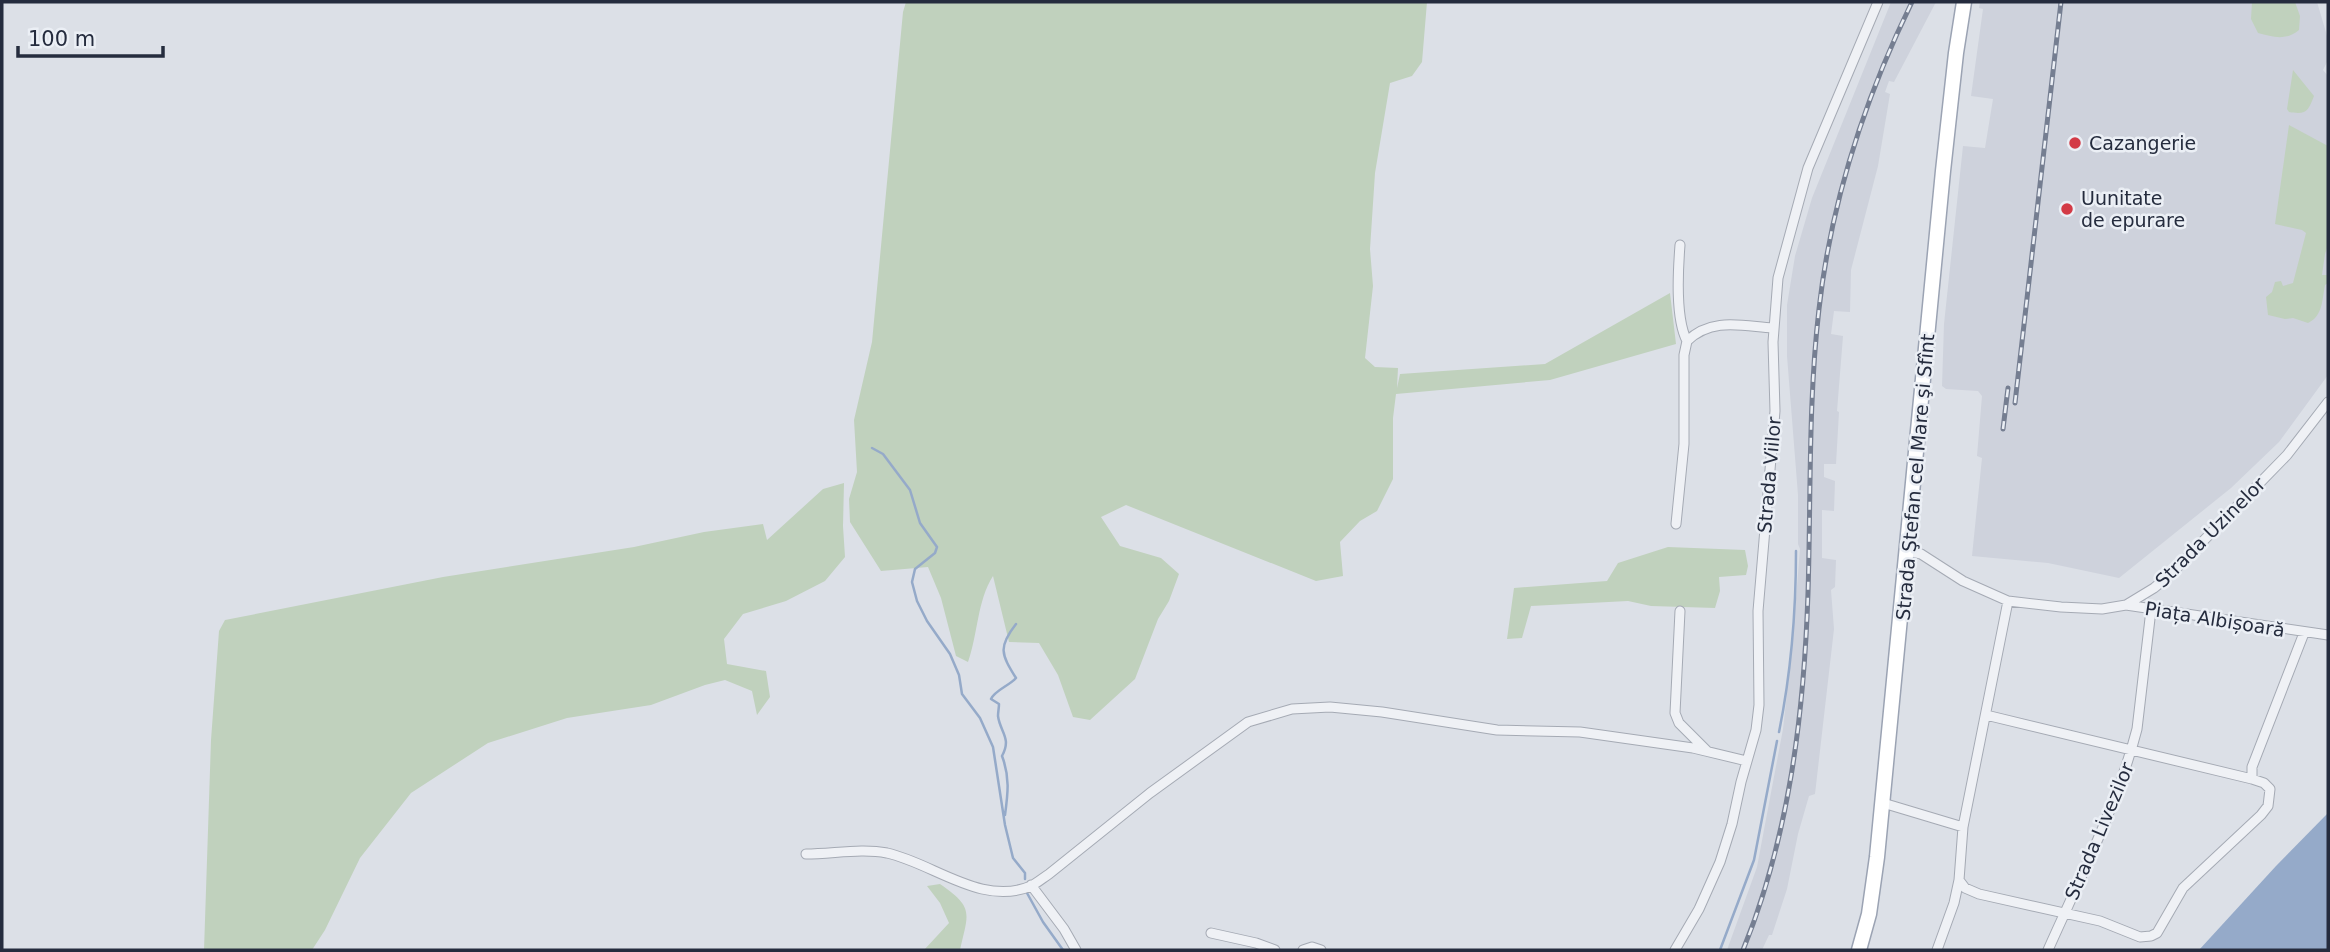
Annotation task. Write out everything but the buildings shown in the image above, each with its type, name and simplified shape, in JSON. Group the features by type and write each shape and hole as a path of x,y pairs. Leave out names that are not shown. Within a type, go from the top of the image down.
{"main road":[{"name":"Strada Ştefan cel Mare şi Sfînt","path":"1859,950 1873,890 1883,803 1943,172 1964,2"}],"street":[{"name":"Strada Viilor","path":"1675,950 1699,909 1720,862 1756,730 1759,705 1758,611 1775,411 1773,328 1777,278 1799,195 1830,111 1878,2"},
{"path":"1676,524 1684,444 1684,355 1687,341 1682,327 1679,245"},
{"path":"1687,341 1716,324 1773,328"},
{"name":"Strada Uzinelor","path":"1908,551 1921,554 1963,580 2008,601 2102,609 2126,605 2154,588 2171,573 2287,455 2328,402"},
{"path":"1937,950 1954,903 1959,880 1963,827 2008,601"},
{"name":"Piața Albișoară","path":"2126,605 2328,635"},
{"name":"Strada Livezilor","path":"2048,950 2125,772 2141,702 2151,610"},
{"path":"1680,611 1675,713 1679,723 1709,752"},
{"name":"Piața Albișoară","path":"2252,779 2252,767 2304,633"},
{"path":"806,854 879,852 901,857 977,887 1009,890 1031,886 1150,793 1248,722 1292,709 1330,708 1382,712 1497,730 1580,732 1626,737 1747,761"},
{"path":"1986,715 2132,748"},
{"name":"Strada Livezilor","path":"2064,914 2100,921 2140,937 2151,936 2161,928 2183,888 2261,816 2268,806 2270,789 2264,783 2132,748"},
{"path":"1883,803 1963,827"},
{"path":"1959,880 1965,888 1979,894 2064,914"},
{"path":"1031,886 1076,950"},
{"path":"1211,933 1275,950"},
{"path":"1303,950 1312,947 1321,950"}],"shaded area":[{"path":"1891,2 1936,2 1894,82 1889,81 1885,92 1890,94 1878,166 1851,270 1850,312 1834,311 1831,334 1843,336 1836,464 1824,464 1824,477 1835,481 1834,511 1822,510 1822,558 1836,560 1835,587 1831,590 1834,629 1815,794 1809,796 1787,889 1772,935 1769,935 1762,950 1727,950 1757,867 1783,729 1792,649 1800,549 1787,356 1787,305 1795,256 1812,198"},
{"path":"1980,2 2317,2 2328,39 2328,60 2323,70 2328,76 2328,375 2279,442 2231,488 2119,578 2048,563 1972,556 1982,458 1977,456 1982,396 1978,391 1946,389 1942,386 1944,324 1963,146 1985,148 1993,99 1971,96 1983,9 1979,8"}],"green space":[{"path":"906,2 1427,2 1422,62 1412,76 1390,83 1375,173 1370,249 1373,286 1365,358 1375,367 1398,368 1397,388 1400,374 1545,364 1670,293 1676,344 1550,380 1396,394 1393,418 1393,479 1377,511 1360,521 1340,542 1343,576 1316,581 1126,505 1101,517 1120,546 1161,558 1179,574 1135,679 1090,720 1073,717 1058,675 1039,643 1009,642 993,576 984,596 968,662 956,656 941,598 928,567 881,571 850,522 849,499 857,472 854,420 872,342"},
{"path":"2252,2 2295,2 2300,16 2299,30 2284,37 2258,33 2251,19"},
{"path":"2293,70 2314,96 2308,108 2300,113 2289,112 2287,109"},
{"path":"2289,125 2328,146 2328,245 2322,275 2328,275 2328,283 2325,285 2317,316 2308,323 2268,315 2266,297 2272,292 2275,282 2281,281 2283,286 2293,283 2306,233 2275,224"},
{"path":"844,483 845,557 825,581 786,601 743,614 724,639 727,664 766,671 770,697 757,715 752,691 725,680 651,705 567,718 488,743 411,793 360,858 325,930 312,950 204,950 211,740 219,631 225,620 443,577 634,547 704,532 763,524 767,540 823,489"},
{"path":"1668,547 1745,550 1748,566 1746,575 1719,577 1720,591 1715,608 1651,606 1628,601 1531,606 1522,638 1507,639 1514,588 1607,581 1618,563"},
{"path":"940,884 959,899 966,912 960,950 924,950 949,923 940,903 927,886"}],"water":[{"path":"2328,813 2328,950 2199,950 2276,866"}],"waterway":[{"path":"872,448 883,454 910,490 920,523 937,547 935,553 915,569 912,582 917,601 950,654 959,675 962,694 980,718 993,747 1005,825 1013,858 1025,873 1025,879"},
{"path":"1779,732 1792,642 1796,551"},
{"path":"1005,815 1008,785 1002,756 1006,740 999,722 999,704 991,699 1016,678 1007,663 1004,651 1006,639 1016,624"},
{"path":"1720,950 1754,860 1777,741"},
{"path":"1027,893 1063,950"}],"railway":[{"path":"1743,950 1772,864 1783,820 1798,730 1808,593 1815,344 1832,229 1852,151 1865,113 1912,2"},
{"path":"2015,403 2061,2"},
{"path":"2003,429 2008,388"}],"place":[{"name":"Cazangerie","path":"2075,143"},
{"name":"Uunitate de epurare","path":"2067,209"}]}
